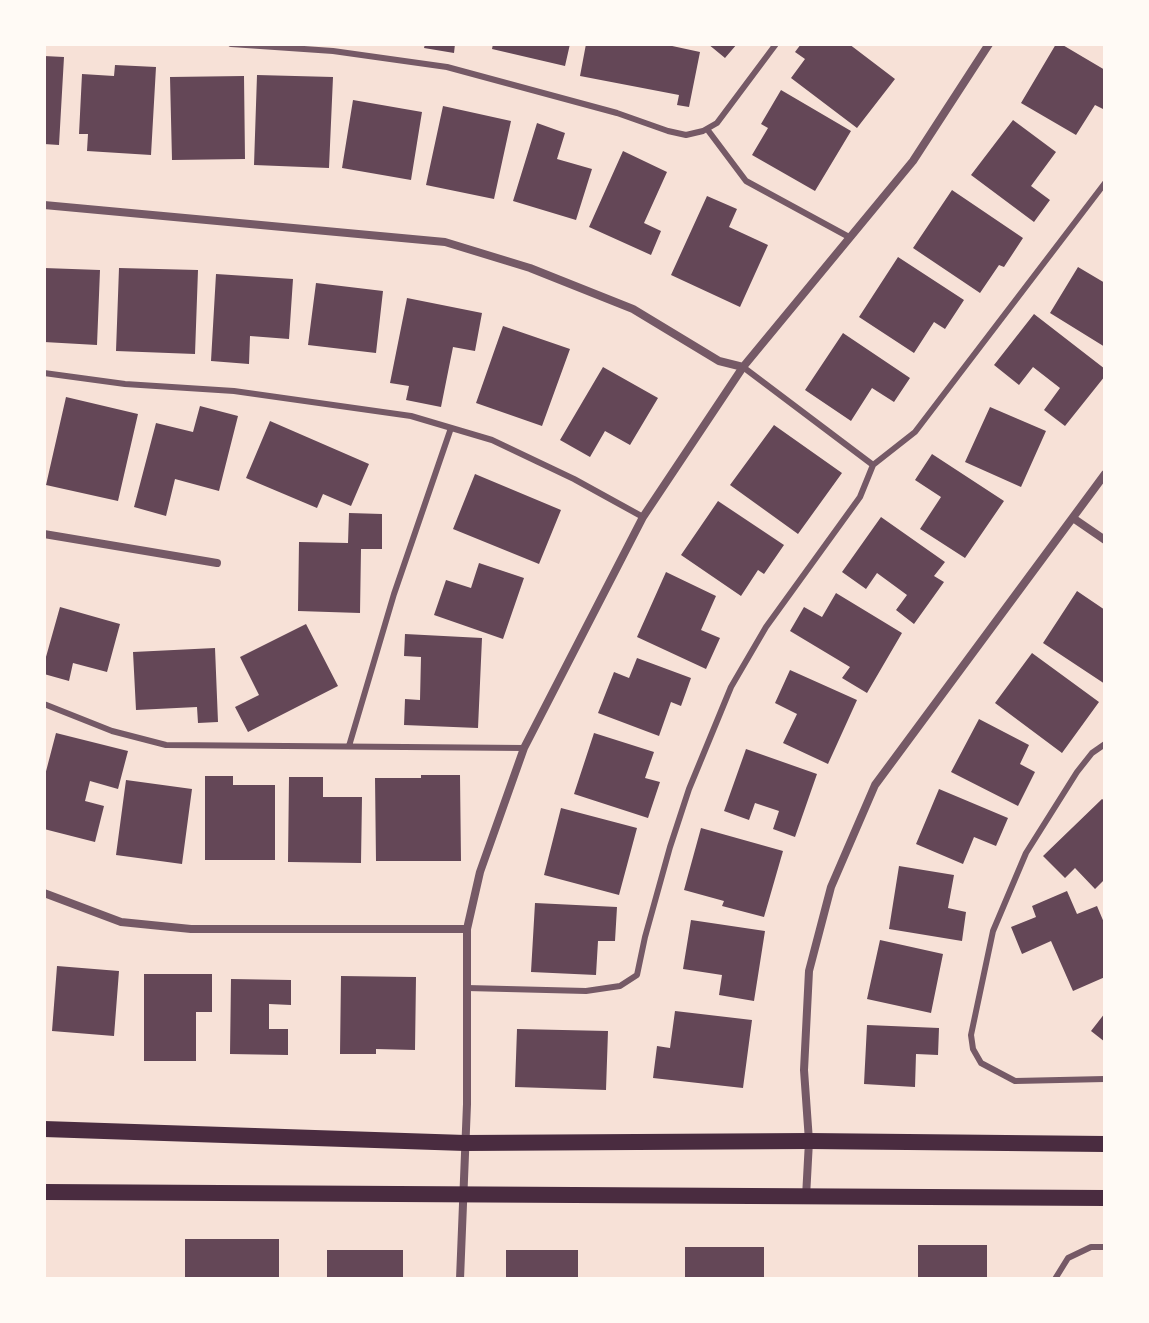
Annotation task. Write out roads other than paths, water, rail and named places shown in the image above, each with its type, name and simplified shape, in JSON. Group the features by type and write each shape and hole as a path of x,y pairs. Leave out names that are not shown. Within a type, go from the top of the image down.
{"main road":[{"path":"44,1129 465,1143 809,1141 1105,1144"},
{"path":"44,1192 1105,1198"}],"street":[{"path":"460,1279 467,929 480,872 524,748 643,517 743,367 913,161 989,44"},
{"path":"44,205 445,242 530,268 633,309 719,361 743,367"},
{"path":"806,1198 809,1141 804,1070 809,971 831,887 875,785 1105,474"},
{"path":"1073,518 1105,540"},
{"path":"44,534 217,563"},
{"path":"44,893 121,922 191,929 467,929"}],"lane":[{"path":"231,44 333,51 447,67 686,135 717,123 776,44"},
{"path":"707,129 746,181 849,237"},
{"path":"467,988 586,991 620,986 637,975 670,847 689,789 731,687 766,627 860,497 873,465 915,432 1105,183"},
{"path":"743,367 873,465"},
{"path":"44,373 125,384 234,391 411,416 492,440 574,479 643,517"},
{"path":"349,746 394,594 451,428"},
{"path":"44,704 112,731 166,745 524,748"},
{"path":"1105,744 1092,753 1077,772 1026,853 993,931 971,1035 973,1049 981,1063 1015,1081 1105,1079"},
{"path":"1055,1279 1068,1258 1091,1247 1105,1247"}]}
